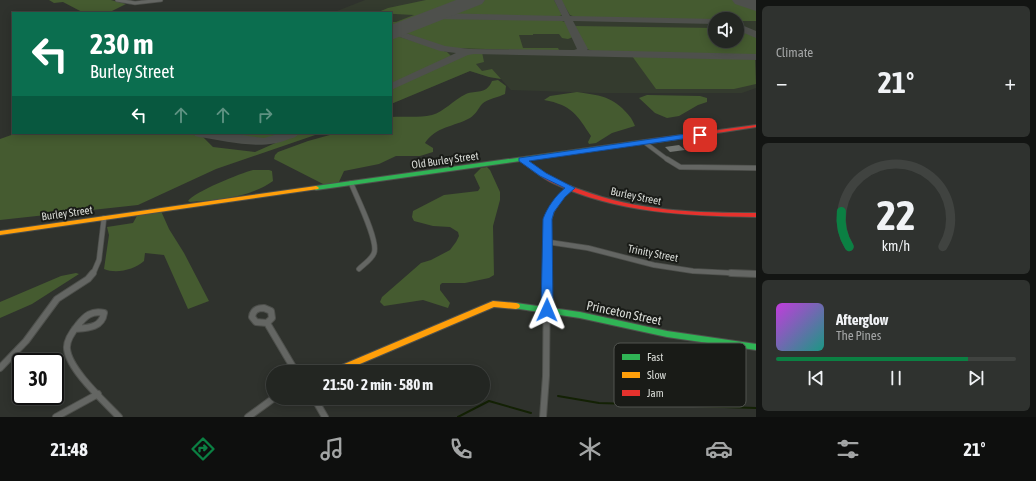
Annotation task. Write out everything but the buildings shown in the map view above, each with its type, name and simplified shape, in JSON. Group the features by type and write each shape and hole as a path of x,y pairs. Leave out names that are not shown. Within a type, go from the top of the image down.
{"main road":[{"name":"Old Burley Street","path":"138,213 756,126"},
{"name":"Burley Street","path":"522,160 543,175 570,188 592,196 651,210 698,215 756,215"},
{"name":"Burley Street","path":"0,232 138,213"},
{"name":"Princeton Street","path":"349,365 485,306 501,304 602,319 668,334 729,343"},
{"name":"Princeton Street","path":"746,346 756,347"}],"street":[{"path":"117,0 128,3 161,0"},
{"path":"644,142 670,162 680,167 756,168"},
{"path":"351,183 375,246 374,253 359,269"},
{"path":"543,417 546,376 548,219 550,212 562,195 570,188"},
{"path":"0,368 26,341 49,308 57,300 88,279 95,271 99,260 104,218"},
{"name":"Trinity Street","path":"548,242 588,248 654,265 693,270 756,274"},
{"path":"75,329 99,324 102,321 104,313 95,312 88,314 81,320 75,329 67,349 70,360 119,417"},
{"path":"267,324 292,365"},
{"path":"56,417 98,394"},
{"path":"248,417 266,404"},
{"path":"318,405 325,417"}],"shaded area":[{"path":"365,0 756,0 756,88 742,93 599,93 511,90 501,79 470,71 392,104 392,12 335,12"}],"green space":[{"path":"49,0 111,0 126,4 110,12 82,12 63,2 54,3"},
{"path":"426,0 465,0 392,29 392,22 396,22 414,15 378,12 388,8"},
{"path":"485,0 554,0 562,15 555,18 450,15"},
{"path":"561,0 734,0 756,8 756,21 744,21 744,12 708,12 708,21 578,18 570,15"},
{"path":"442,17 559,20 565,22 573,37 568,39 562,38 559,34 519,35 523,48 558,48 559,50 556,51 442,47 406,33"},
{"path":"575,26 708,28 708,48 744,48 744,31 756,37 756,55 595,52 587,49"},
{"path":"397,36 447,52 451,56 392,85 392,37"},
{"path":"482,52 484,62 476,64 482,71 492,69 501,79 470,71 392,104 392,89 468,53"},
{"path":"632,56 755,58 756,84 734,89 656,89"},
{"path":"498,80 506,86 505,94 484,102 470,118 440,130 429,137 425,143 433,148 433,152 420,156 396,156 379,164 344,171 338,184 327,186 274,159 278,152 333,134 392,134 392,117 417,117 432,115 441,111 466,94 484,90 492,81"},
{"path":"577,92 601,96 612,100 626,112 635,126 612,133 596,143 589,144 588,142 591,136 573,112 561,105 544,100 550,96"},
{"path":"647,95 700,96 707,98 707,102 698,105 679,116 667,118 655,113 639,98"},
{"path":"14,134 185,134 202,136 213,147 255,152 296,134 318,134 216,169 138,205 0,220 0,139"},
{"path":"224,134 284,134 275,138 267,139"},
{"path":"487,167 490,170 500,192 500,200 493,226 494,275 489,278 465,283 442,283 440,285 440,290 450,303 448,308 423,300 384,306 380,302 382,297 421,263 431,260 450,250 459,236 458,232 450,227 433,226 414,221 412,217 413,211 444,195 478,191 480,188 474,175 481,168"},
{"path":"253,170 272,171 273,181 264,187 244,195 222,199 188,201 208,188"},
{"path":"161,211 169,229 184,253 209,301 188,309 164,255 145,253 144,261 130,269 114,271 104,269 109,235 107,227 133,223 138,214"},
{"path":"76,273 79,274 32,304 0,318 0,302 61,276"}],"waterway":[{"path":"558,396 599,403 614,403"},
{"path":"458,417 489,401 531,413"},
{"path":"725,407 756,408"}],"taxiway":[{"path":"558,0 567,18"},
{"path":"434,16 567,18"},
{"path":"567,18 708,21"},
{"path":"567,18 583,49 575,53"},
{"path":"744,29 756,35"},
{"path":"394,32 444,49 467,51"},
{"path":"392,87 466,52 474,51 756,57"},
{"path":"206,134 264,142 276,140 291,134"}],"runway":[{"path":"392,33 475,0"},
{"path":"742,0 756,5"}],"traffic: fast":[{"path":"316,188 652,141"},
{"path":"516,306 580,315 667,334 729,343"},
{"path":"746,346 756,347"}],"traffic: slow":[{"path":"0,233 316,188"},
{"path":"349,365 493,304 516,306"}],"traffic: jam":[{"path":"652,141 756,126"},
{"path":"522,160 555,182 579,192 628,205 679,212 756,215"}],"route":[{"path":"547,310 548,219 550,212 562,195 570,188 543,175 522,160 700,135"}]}
